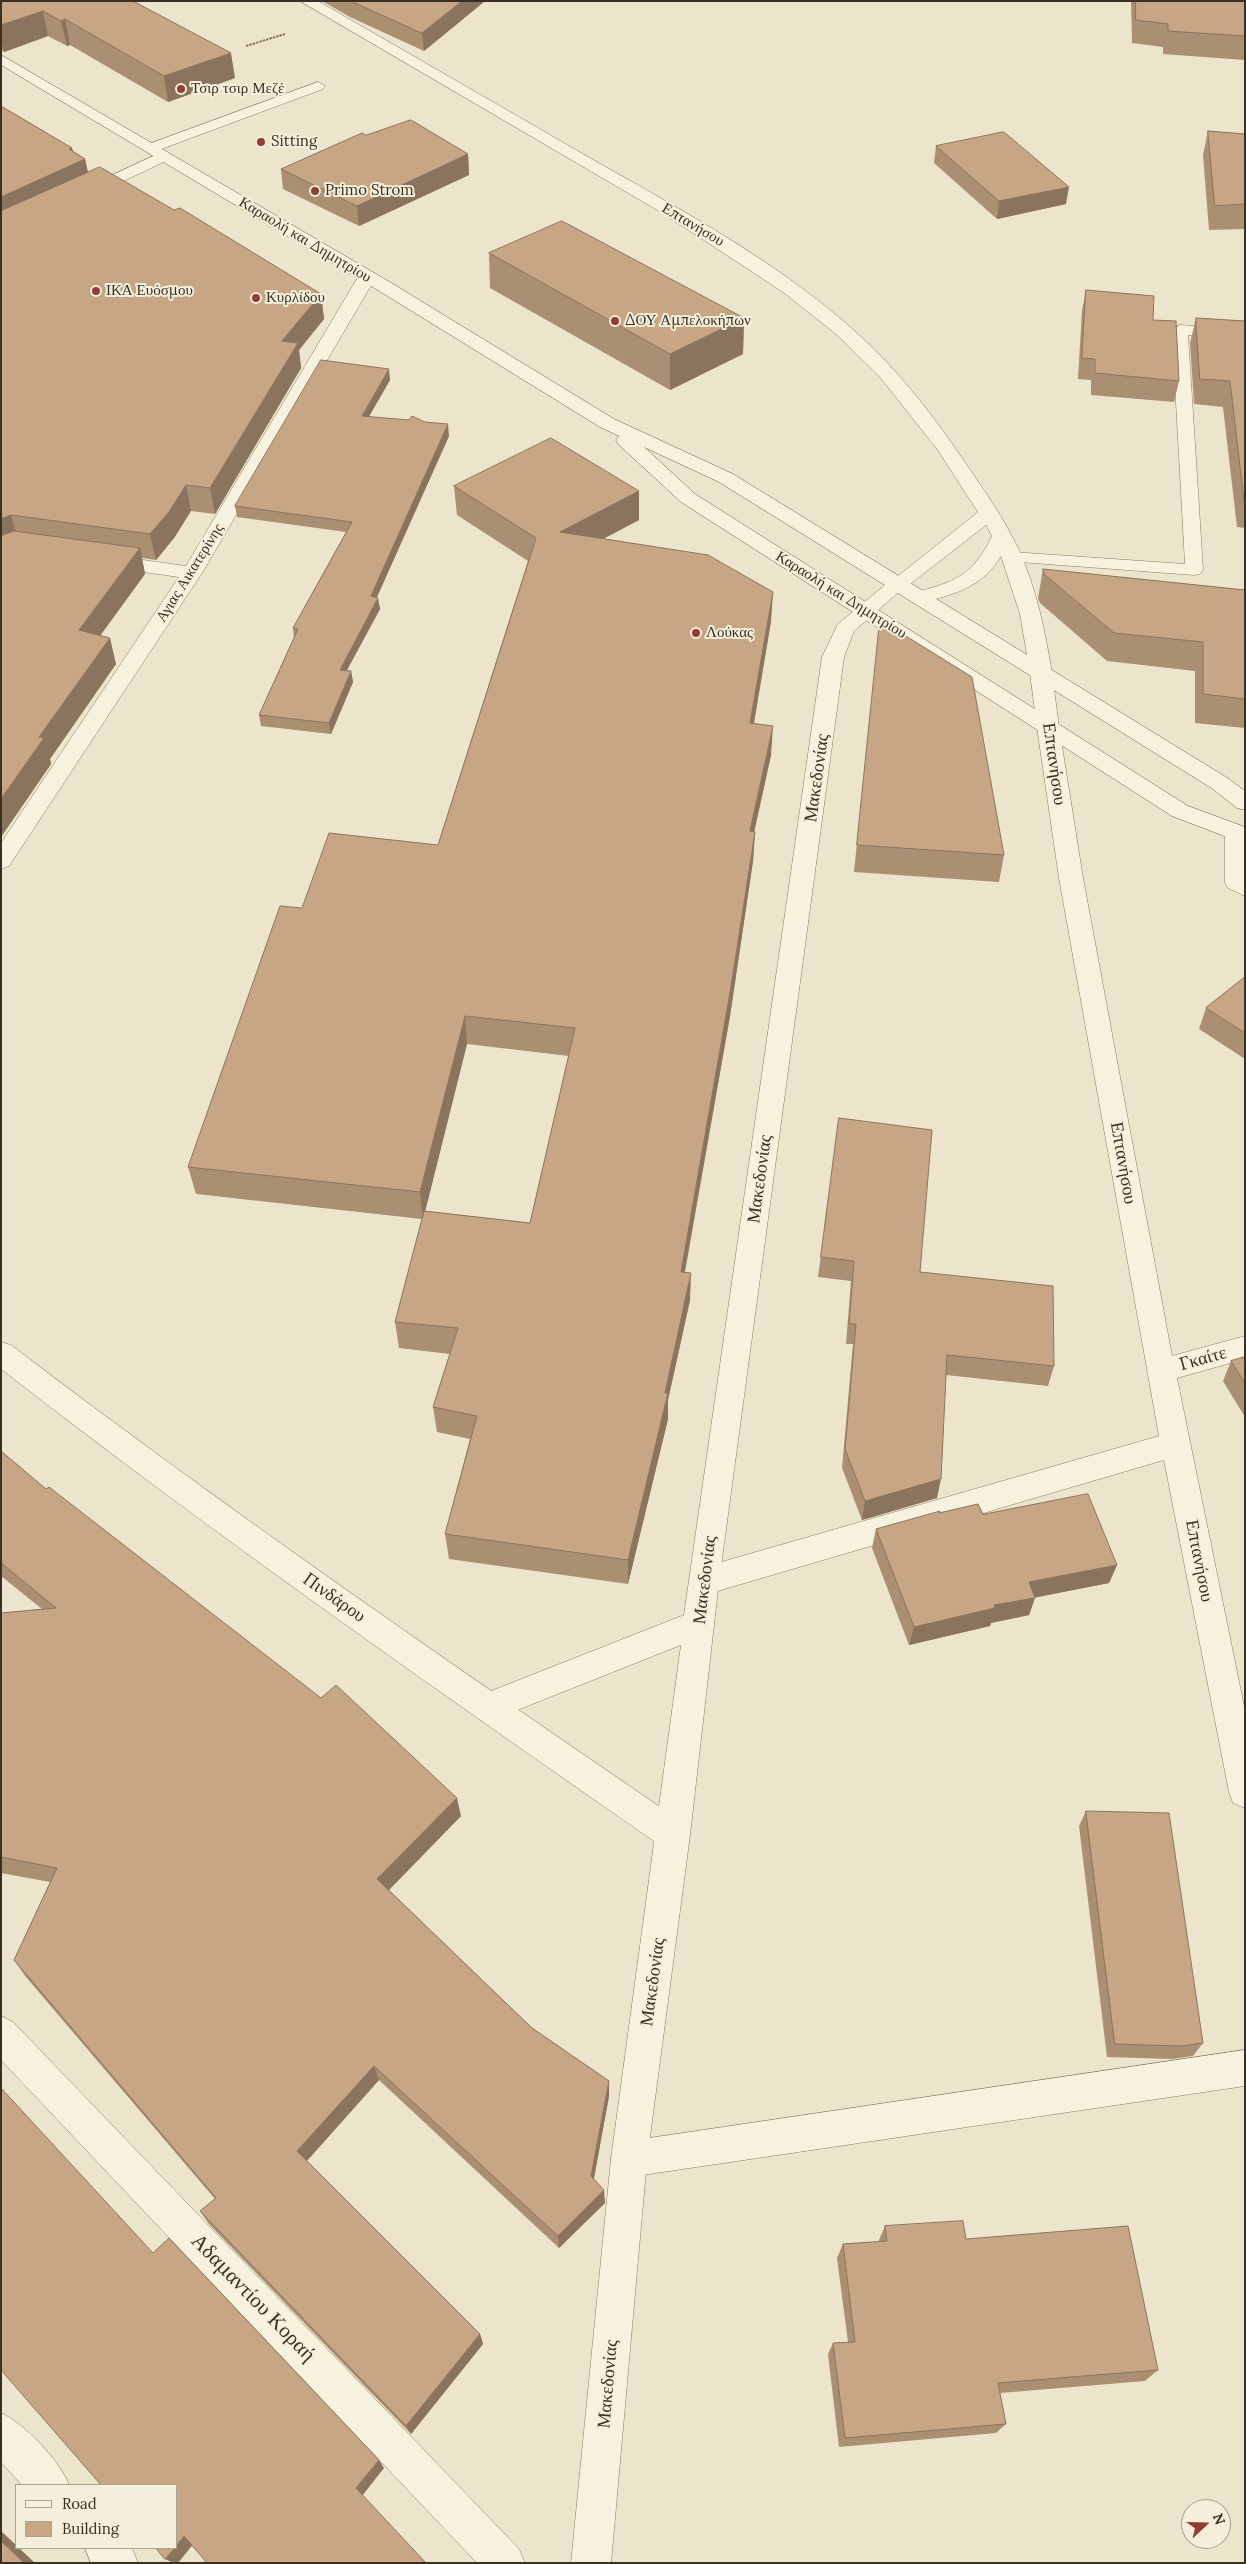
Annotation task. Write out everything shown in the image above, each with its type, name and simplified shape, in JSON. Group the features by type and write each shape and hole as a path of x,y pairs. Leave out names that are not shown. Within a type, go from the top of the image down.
{"street":[{"name":"Επτανήσου","path":"308,1 709,234 814,306 883,370 912,403 960,467 1002,536 1012,557 1028,602 1041,673 1071,878 1161,1371 1245,1792"},
{"name":"Καραολή και Δημητρίου","path":"1,59 367,277 607,423 726,478 1220,784 1245,803"},
{"path":"73,198 157,152"},
{"name":"Αγιας Αικατερίνης","path":"1,861 192,573 367,277"},
{"name":"Καραολή και Δημητρίου","path":"607,423 688,498 1180,811 1240,834"},
{"name":"Μακεδονίας","path":"591,2563 629,2159 673,1835 704,1581 834,657 845,628 864,610 988,514"},
{"path":"864,610 961,586 986,566 1002,536"},
{"path":"86,558 192,573"},
{"name":"Γκαίτε","path":"1161,1371 1245,1347"},
{"name":"Πινδάρου","path":"1,1353 122,1447 487,1707 673,1835"},
{"path":"704,1581 1176,1444"},
{"path":"487,1707 699,1623"},
{"name":"Αδαμαντίου Κοραή","path":"1,2034 505,2563"},
{"path":"629,2159 1245,2068"},
{"path":"1,2433 48,2484"},
{"path":"106,2549 118,2563"}],"lane":[{"path":"157,152 318,86"},
{"path":"1012,557 1194,570 1180,330 1245,334"},
{"path":"1240,834 1236,883 1245,889"}],"building":[{"path":"1,1 133,1 231,53 164,76 65,19 61,21 43,11 1,25"},
{"path":"351,1 462,1 422,33"},
{"path":"1136,1 1245,1 1245,36 1168,31 1168,24 1136,20"},
{"path":"1,106 72,148 69,149 85,159 1,197"},
{"path":"411,120 468,154 357,206 281,169 362,133 366,135"},
{"path":"1208,131 1245,134 1245,204 1215,206"},
{"path":"1004,132 1069,187 999,201 936,146"},
{"path":"100,167 174,210 180,208 321,294 282,341 298,343 210,488 186,485 169,512 150,534 11,515 1,519 1,211"},
{"path":"562,221 744,318 670,354 489,253"},
{"path":"1086,290 1154,296 1153,320 1176,321 1179,381 1095,373 1095,359 1082,358"},
{"path":"1196,318 1245,321 1245,501 1230,381 1200,379"},
{"path":"321,360 389,369 362,416 409,420 412,416 425,422 448,424 371,596 378,598 340,670 351,671 329,723 259,715 298,629 293,628 352,522 235,506"},
{"path":"551,438 639,491 560,532 708,555 773,592 750,723 773,726 750,831 755,832 731,987 681,1272 691,1273 665,1393 668,1393 628,1560 445,1534 477,1416 433,1407 458,1328 395,1322 424,1211 530,1223 575,1028 465,1016 420,1192 188,1167 280,906 302,908 329,833 438,845 536,538 454,486"},
{"path":"14,531 140,548 79,630 110,638 39,737 44,738 1,799 1,536"},
{"path":"1043,569 1245,590 1245,699 1203,694 1203,642 1114,633 1045,575"},
{"path":"880,620 972,677 1004,855 857,845"},
{"path":"1245,977 1245,1033 1206,1008"},
{"path":"839,1118 932,1130 920,1272 1053,1286 1054,1366 947,1355 941,1479 865,1501 845,1449 856,1324 849,1324 854,1261 821,1257"},
{"path":"1245,1357 1245,1383 1231,1361"},
{"path":"1,1451 46,1489 49,1487 321,1698 336,1685 457,1798 377,1879 532,2028 609,2081 591,2176 604,2190 558,2236 374,2066 297,2151 480,2334 406,2426 200,2211 216,2198 14,1960 57,1868 1,1857 1,1613 56,1608 1,1563"},
{"path":"1088,1494 1117,1565 1029,1582 1035,1598 994,1605 995,1608 914,1627 876,1529 940,1511 939,1513 978,1504 983,1514"},
{"path":"1086,1811 1169,1813 1203,2043 1181,2046 1115,2044"},
{"path":"1,2088 153,2253 169,2238 379,2460 356,2488 426,2563 207,2563 184,2536 178,2544 178,2484 100,2484 1,2370"},
{"path":"963,2221 966,2239 1128,2226 1158,2370 998,2383 1006,2424 845,2438 833,2343 855,2342 843,2244 887,2241 885,2226"},
{"path":"1,2541 24,2563 1,2563"},
{"path":"157,2549 174,2549 165,2559"}],"place":[{"name":"Τσιρ τσιρ Μεζέ","path":"181,89"},
{"name":"Sitting","path":"261,142"},
{"name":"Primo Strom","path":"315,191"},
{"name":"ΙΚΑ Ευόσμου","path":"96,291"},
{"name":"Κυρλίδου","path":"256,298"},
{"name":"ΔΟΥ Αμπελοκήπων","path":"615,321"},
{"name":"Λούκας","path":"696,633"}]}
